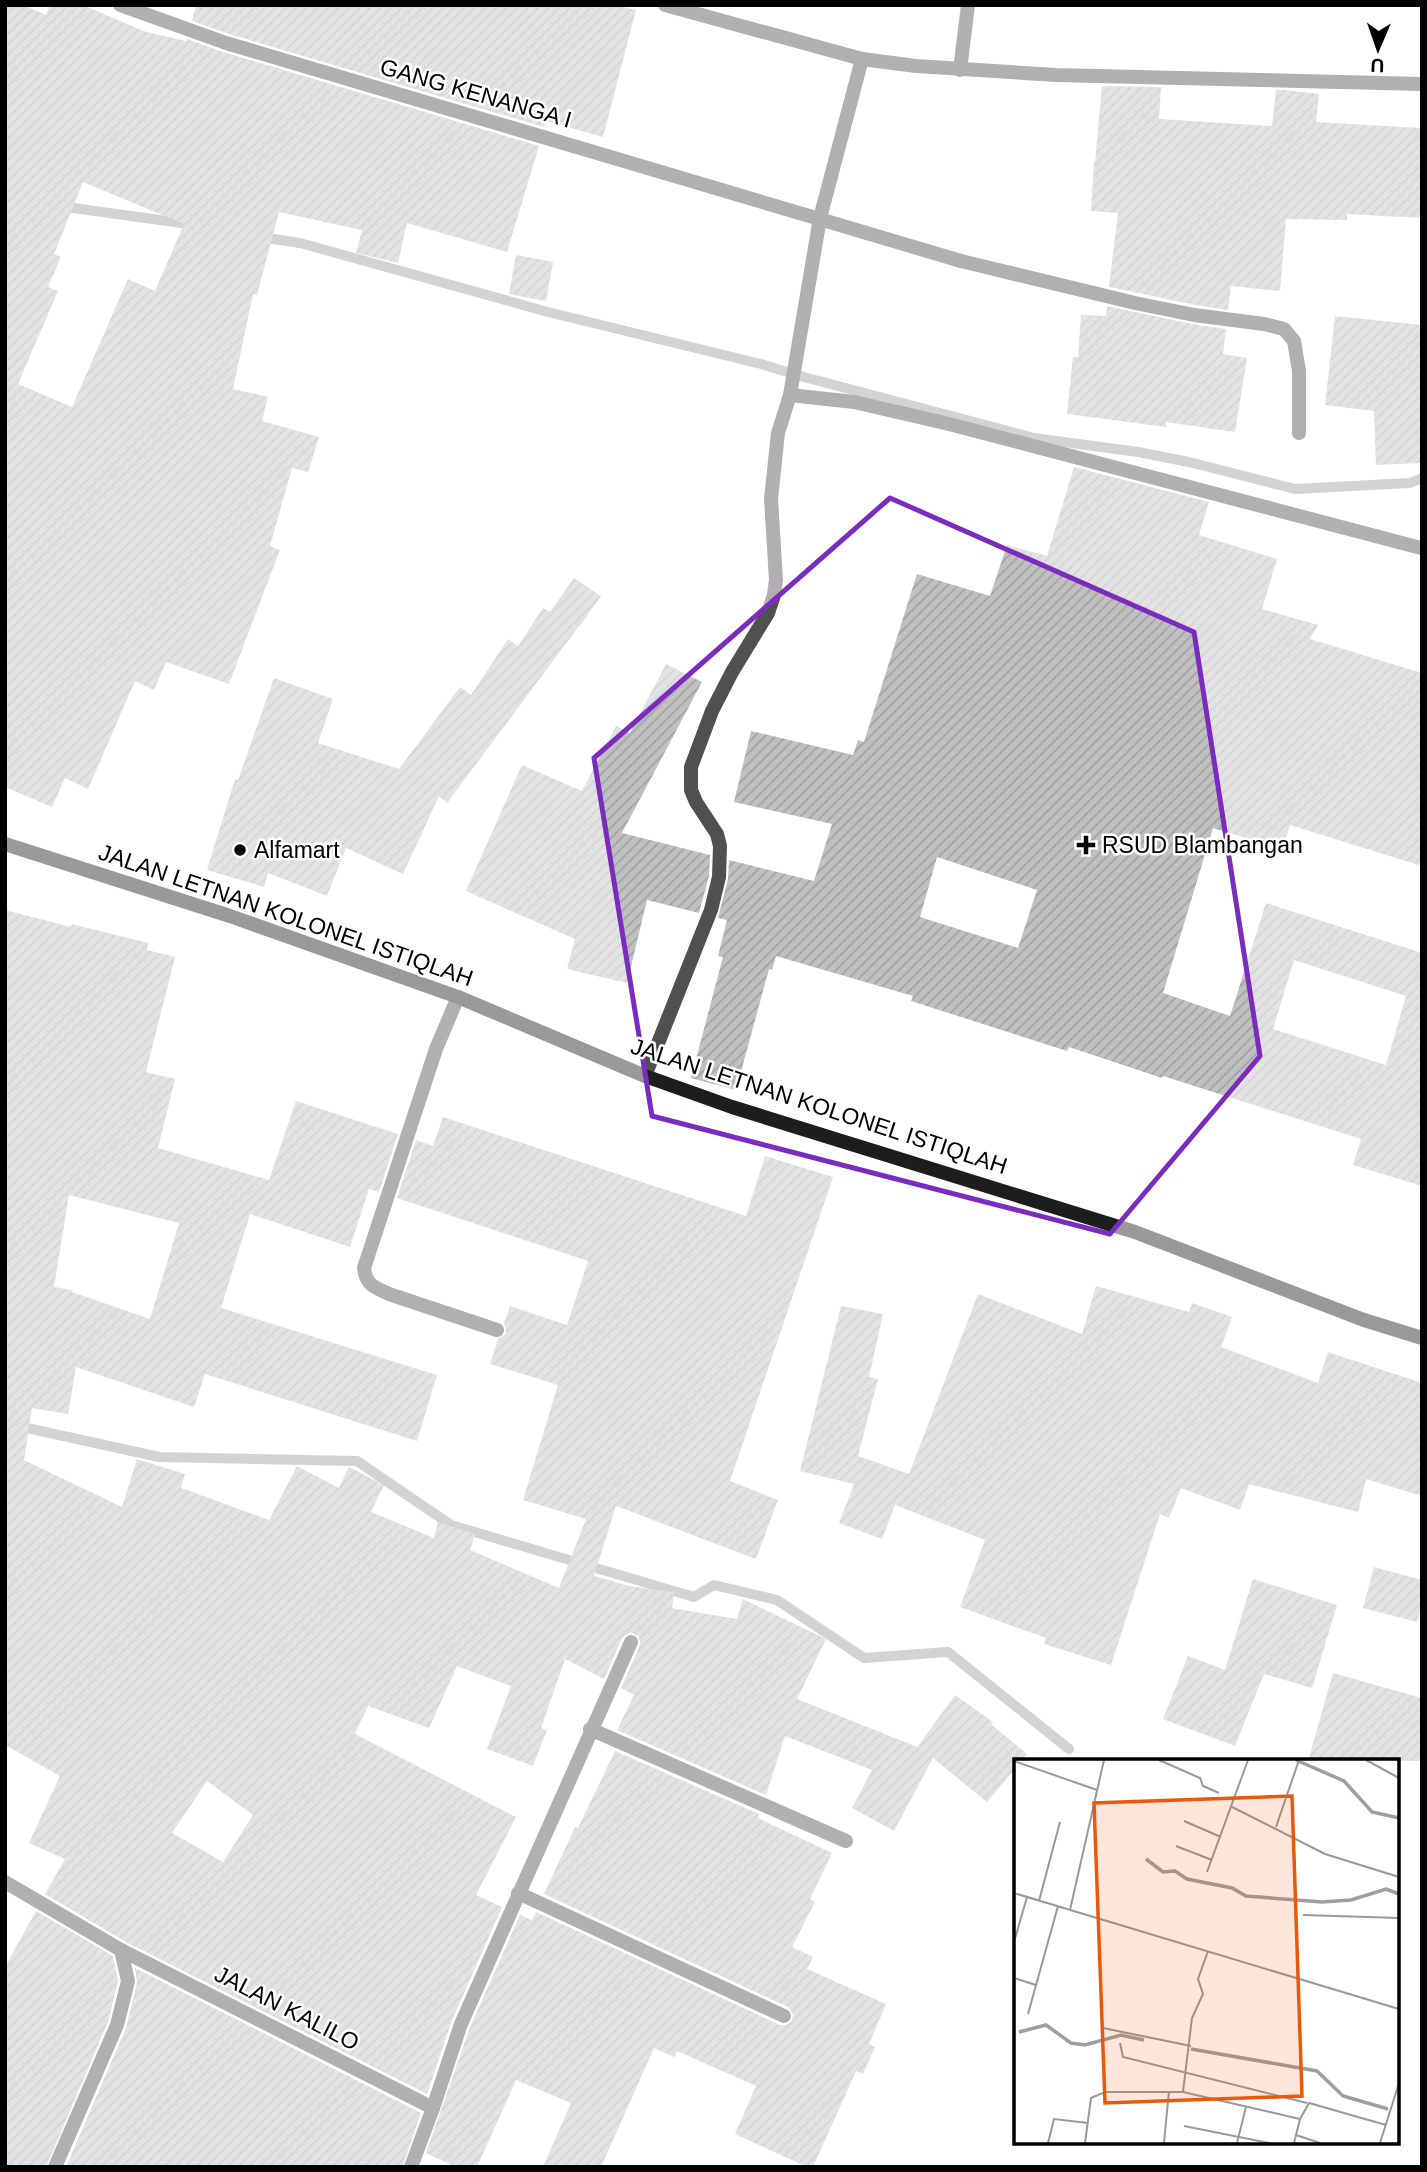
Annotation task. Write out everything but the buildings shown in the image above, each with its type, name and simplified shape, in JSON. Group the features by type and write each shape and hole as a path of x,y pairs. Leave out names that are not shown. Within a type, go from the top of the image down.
{"street":[{"name":"GANG KENANGA I","path":"120,5 226,43 961,261 1063,287 1194,315 1284,329 1294,341 1299,371 1298,433"},
{"path":"665,5 863,60 960,70 1422,84"},
{"path":"960,70 968,5"},
{"path":"645,1076 711,910 719,877 721,858 717,834 696,802 690,777 695,755 712,711 768,613 774,594 776,580 771,499 778,433 790,393 820,218 863,60"},
{"path":"790,393 854,402 949,424 1421,548"},
{"name":"JALAN LETNAN KOLONEL ISTIQLAH","path":"5,844 230,916 458,997 645,1076 732,1107 1135,1232 1364,1320 1422,1338"},
{"path":"458,997 436,1049 364,1268 365,1279 374,1288 389,1294 497,1330"},
{"path":"411,2167 461,2024 631,1642"},
{"path":"590,1729 846,1841"},
{"name":"JALAN KALILO","path":"5,1882 121,1950 433,2108"},
{"path":"518,1893 784,2016"},
{"path":"55,2167 117,2025 128,1981 121,1950"}],"highlighted area":[{"path":"890,498 1194,632 1260,1056 1110,1234 652,1116 594,758"}],"waterway":[{"path":"59,206 196,225"},
{"path":"260,237 300,243 548,312 761,364 1034,438 1138,452 1295,489 1410,483 1422,478"},
{"path":"18,1426 159,1457 357,1461 451,1525 694,1597 714,1585 777,1600 864,1658 948,1652 1069,1749"}],"place":[{"name":"RSUD Blambangan","path":"1086,845"},
{"name":"Alfamart","path":"240,850"}]}
